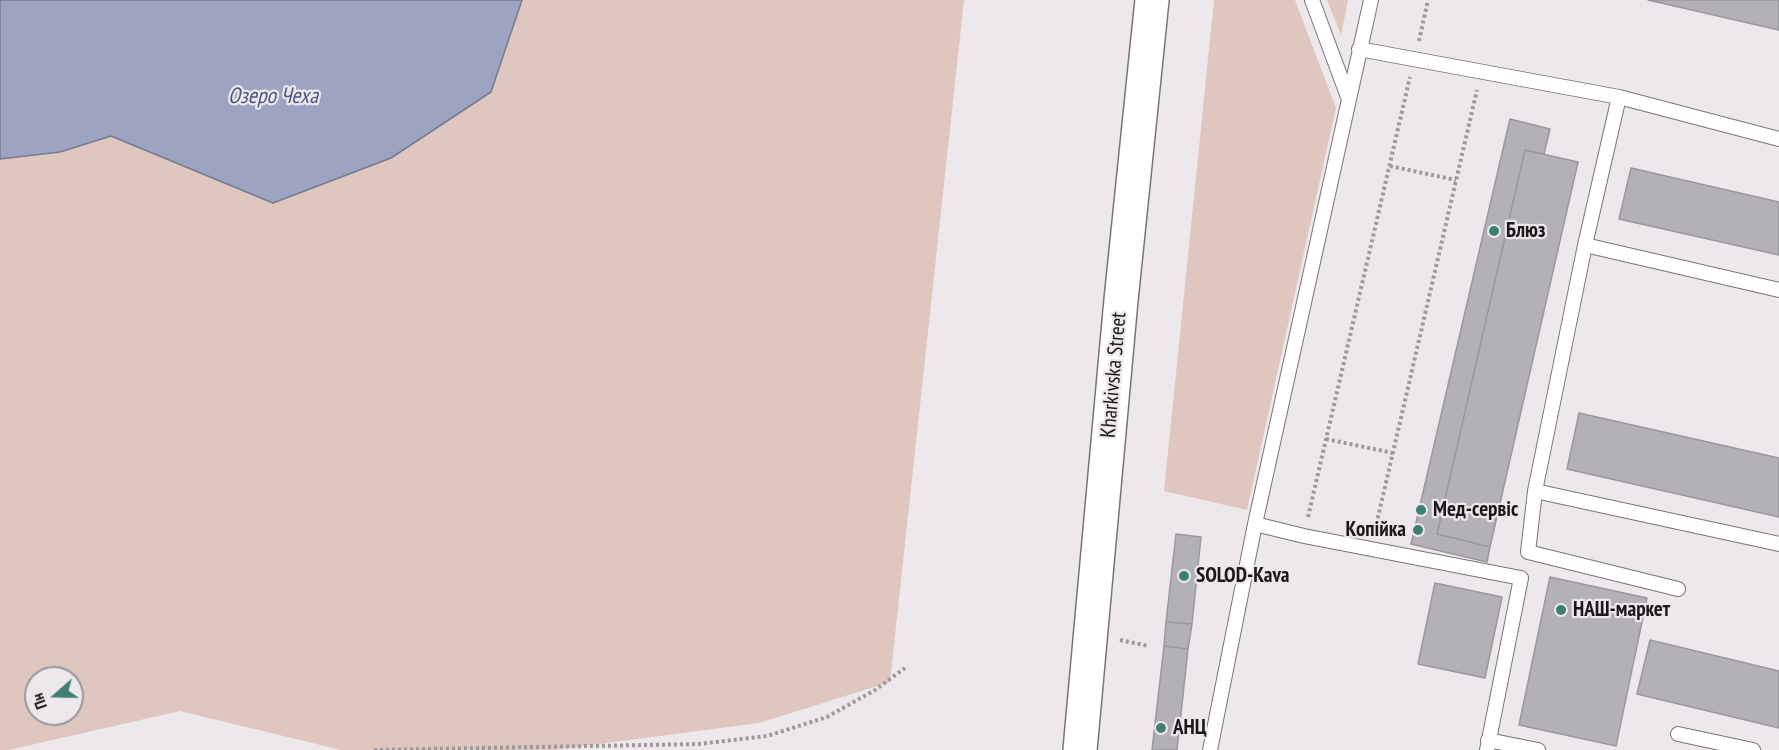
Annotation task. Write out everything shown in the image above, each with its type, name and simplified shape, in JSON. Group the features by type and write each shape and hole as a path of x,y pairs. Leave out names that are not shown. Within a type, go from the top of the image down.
{"main road":[{"name":"Kharkivska Street","path":"1080,750 1121,300 1152,0"}],"lane":[{"path":"1312,0 1348,97"},
{"path":"1210,750 1255,524 1371,0"},
{"path":"1359,49 1619,97 1779,139"},
{"path":"1538,750 1488,745 1528,552 1535,491 1585,245 1619,97"},
{"path":"1585,245 1779,290"},
{"path":"1535,491 1779,544"},
{"path":"1255,524 1304,536 1521,578"},
{"path":"1528,552 1678,589"},
{"path":"1678,734 1753,750"}],"path":[{"path":"1304,536 1428,0"},
{"path":"1371,549 1481,72"},
{"path":"1390,166 1456,180"},
{"path":"1326,439 1393,453"},
{"path":"374,750 608,748 699,744 767,736 827,717 875,690 905,668"}],"shaded area":[{"path":"522,0 964,0 890,682 759,723 553,750 341,750 180,711 9,750 0,750 0,159 60,152 111,136 273,203 491,92"},
{"path":"1214,0 1295,0 1336,108 1247,510 1164,491"},
{"path":"1327,0 1348,0 1341,35"}],"water":[{"name":"Озеро Чеха","path":"0,0 522,0 491,92 391,158 273,203 111,136 60,152 0,159"}],"building":[{"path":"1648,0 1779,0 1779,30"},
{"path":"1510,119 1550,129 1544,154 1525,150 1437,534 1490,547 1487,562 1411,544"},
{"path":"1525,150 1578,162 1490,547 1437,534"},
{"path":"1631,168 1779,202 1779,255 1619,219"},
{"path":"1579,413 1779,458 1779,517 1567,469"},
{"path":"1176,534 1201,537 1192,624 1166,622"},
{"path":"1550,577 1647,598 1616,746 1519,725"},
{"path":"1435,583 1502,597 1485,678 1418,664"},
{"path":"1166,622 1192,624 1188,649 1164,646"},
{"path":"1650,640 1779,671 1779,728 1637,694"},
{"path":"1164,646 1188,649 1177,750 1152,750"}],"place":[{"name":"Блюз","path":"1494,231"},
{"name":"Мед-сервіс","path":"1421,510"},
{"name":"Копійка","path":"1418,530"},
{"name":"SOLOD-Kava","path":"1184,576"},
{"name":"НАШ-маркет","path":"1561,610"},
{"name":"АНЦ","path":"1161,728"}]}
